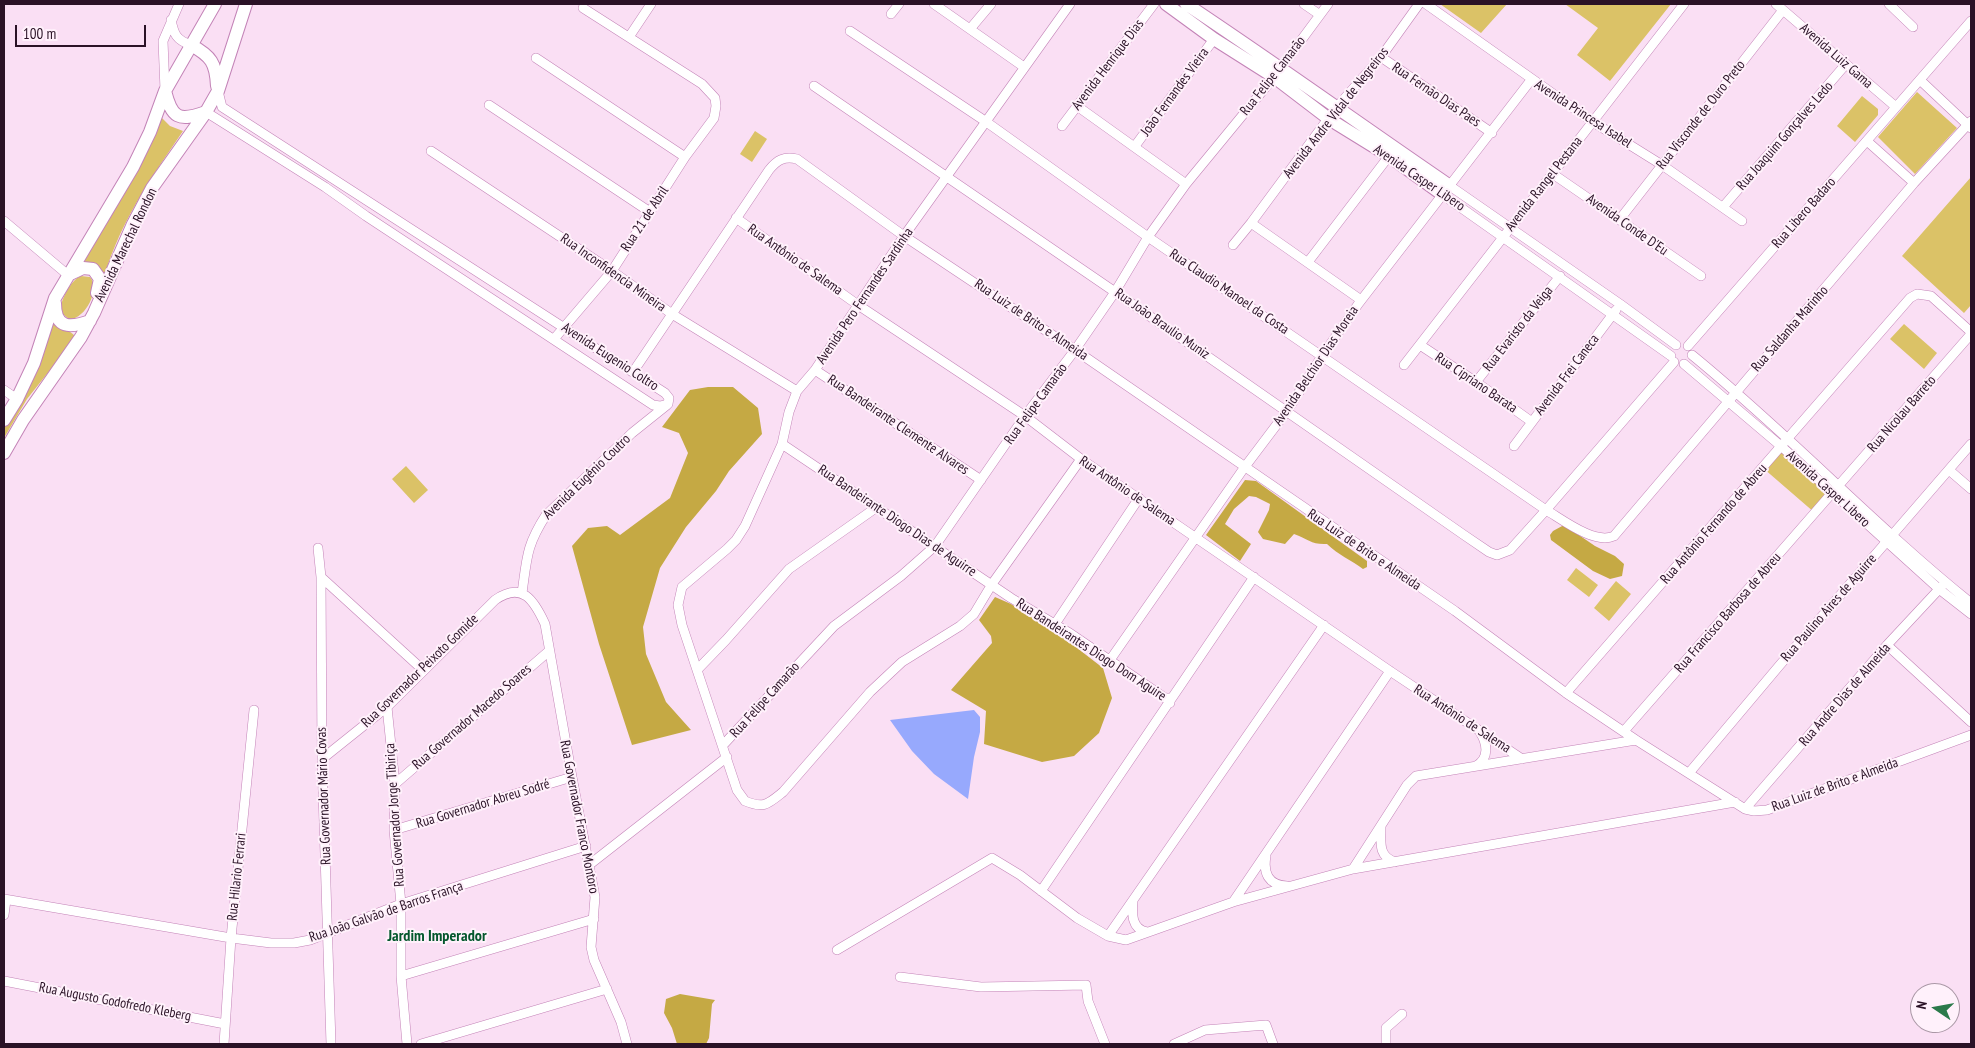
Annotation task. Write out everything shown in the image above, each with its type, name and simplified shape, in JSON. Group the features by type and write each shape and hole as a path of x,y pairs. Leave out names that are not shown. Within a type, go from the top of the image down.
{"main road":[{"name":"Avenida Marechal Rondon","path":"4,420 34,363 55,298 133,167 150,132 165,91 215,4"},
{"name":"Avenida Marechal Rondon","path":"4,453 18,427 75,346 92,317 133,224 152,188 206,112 218,91 246,4"},
{"name":"Avenida Casper Libero","path":"1166,4 1214,39 1277,72 1336,108 1447,190"},
{"name":"Avenida Casper Libero","path":"1186,4 1277,72 1328,119 1447,190"},
{"path":"191,45 209,57 214,65 217,73 218,91"},
{"path":"181,63 194,58 209,57"},
{"path":"165,91 169,107 177,117 193,117 206,112"},
{"path":"55,298 55,311 62,323 74,326 92,317 100,284 98,274 93,269 88,268 68,275"}],"street":[{"path":"165,91 163,41 179,4"},
{"path":"582,8 629,37 651,4"},
{"path":"890,14 899,4"},
{"path":"934,4 1024,67"},
{"path":"970,29 991,4"},
{"name":"Avenida Pero Fernandes Sardinha","path":"698,669 680,615 680,593 682,587 736,540 745,526 782,444 789,412 797,391 815,370 904,236 1070,4"},
{"name":"Avenida Henrique Dias","path":"1062,126 1154,4"},
{"path":"1304,4 1320,15"},
{"name":"Rua Felipe Camarão","path":"723,745 834,626 901,576 935,546 1025,416 1076,350 1115,292 1148,237 1186,184 1277,72 1328,4"},
{"name":"Avenida Andre Vidal de Negreiros","path":"1232,245 1252,223 1336,108 1381,57 1419,4"},
{"name":"Avenida Princesa Isabel","path":"1426,4 1593,122 1662,165 1742,221"},
{"name":"Avenida Rangel Pestana","path":"1404,365 1684,4"},
{"path":"1894,6 1913,27"},
{"name":"Avenida Luiz Gama","path":"1779,7 1896,107"},
{"name":"Rua Visconde de Ouro Preto","path":"1620,219 1779,7"},
{"path":"171,19 174,35 179,40 191,45"},
{"name":"Rua Libero Badaro","path":"1688,346 1971,21"},
{"name":"Rua Claudio Manoel da Costa","path":"850,31 985,121 1148,237 1546,510 1592,536 1601,539 1608,539 1614,536"},
{"name":"Rua 21 de Abril","path":"554,339 612,270 685,157 716,113 716,106 711,92 702,84 629,37"},
{"name":"João Fernandes Vieira","path":"1135,146 1214,39"},
{"name":"Rua Fernão Dias Paes","path":"1381,57 1492,133"},
{"path":"536,58 685,157"},
{"name":"Rua Joaquim Gonçalves Ledo","path":"1723,207 1846,64"},
{"name":"Avenida Belchior Dias Moreia","path":"1110,660 1244,468 1287,411 1322,356 1362,300 1532,80"},
{"path":"1920,80 1970,125"},
{"name":"Rua João Braulio Muniz","path":"814,86 948,176 1489,552 1497,555 1510,550 1546,510"},
{"name":"Avenida Eugenio Coltro","path":"206,112 325,187 653,405 668,404 669,398 665,393 222,106 218,91"},
{"path":"489,105 650,212"},
{"path":"1077,106 1186,184"},
{"name":"Rua Saldanha Marinho","path":"1614,536 1914,183 1970,125"},
{"path":"1867,141 1914,183"},
{"name":"Rua Inconfidencia Mineira","path":"431,151 612,270 672,314 797,391"},
{"path":"1308,262 1389,156"},
{"name":"Rua Luiz de Brito e Almeida","path":"736,218 769,170 779,160 786,158 797,159 904,236 1076,350 1244,468 1454,611 1566,693 1636,740 1746,809 1754,811 1767,810 1971,735"},
{"name":"Avenida Conde D'Eu","path":"1553,174 1701,276"},
{"path":"325,187 329,177"},
{"name":"Avenida Casper Libero","path":"1447,190 1509,228 1676,345"},
{"name":"Avenida Casper Libero","path":"1447,190 1503,236 1673,359"},
{"path":"633,372 736,218"},
{"name":"Rua Antônio de Salema","path":"736,218 858,305 1025,416 1082,460 1522,759"},
{"path":"4,221 68,275"},
{"path":"1252,223 1362,300"},
{"path":"438,262 445,252"},
{"name":"Rua Evaristo da Veiga","path":"1476,382 1560,276"},
{"name":"Rua Antônio Fernando de Abreu","path":"1566,693 1910,298 1917,294 1931,296 1971,333"},
{"name":"Avenida Frei Caneca","path":"1514,446 1620,304"},
{"name":"Rua Nicolau Barreto","path":"1832,494 1887,433 1971,333"},
{"path":"1546,510 1673,359 1672,351 1676,345 1682,343 1688,346 1692,355 1689,362 1684,364 1673,359"},
{"name":"Rua Cipriano Barata","path":"1420,345 1532,422"},
{"name":"Avenida Casper Libero","path":"1692,355 1736,392 1832,494 1889,539 1942,585 1971,614"},
{"name":"Avenida Casper Libero","path":"1684,364 1728,402 1833,479 1889,539"},
{"name":"Rua Bandeirante Clemente Alvares","path":"815,370 980,480"},
{"path":"4,390 17,398"},
{"name":"Avenida Eugênio Coutro","path":"522,593 528,550 536,530 546,515 632,434 668,404"},
{"name":"Rua Bandeirante Diogo Dias de Aguirre","path":"782,444 1011,598"},
{"name":"Rua Paulino Aires de Aguirre","path":"1688,773 1971,444"},
{"path":"877,507 789,569 698,669 737,790 745,801 761,806 769,803 783,792 870,692 902,662 960,626 974,614 992,584 1082,460"},
{"path":"1949,470 1971,489"},
{"name":"Rua Francisco Barbosa de Abreu","path":"1624,732 1832,494"},
{"path":"1055,624 1139,498"},
{"name":"Rua Governador Mário Covas","path":"318,548 321,577 322,760 331,1044"},
{"path":"321,577 423,670"},
{"path":"1041,891 1254,577"},
{"name":"Avenida Casper Libero","path":"1942,585 1971,602"},
{"name":"Rua Andre Dias de Almeida","path":"1746,809 1887,645 1942,585"},
{"name":"Rua Governador Peixoto Gomide","path":"322,760 387,706 495,600 505,593 522,593"},
{"name":"Rua Governador Franco Montoro","path":"522,593 540,612 545,624 595,897 591,947 594,960 621,1022 627,1044"},
{"name":"Rua Bandeirantes Diogo Dom Aguire","path":"1011,598 1055,624 1165,698 1170,698 1170,703"},
{"path":"1108,936 1324,625"},
{"path":"1887,645 1971,722"},
{"name":"Rua Governador Macedo Soares","path":"395,784 549,651"},
{"path":"1233,902 1390,671"},
{"name":"Rua Governador Jorge Tibiriça","path":"387,706 395,784 394,830 401,904 401,976 407,1044"},
{"name":"Rua Hilario Ferrari","path":"224,1044 231,938 254,710"},
{"path":"1474,767 1482,762 1486,751 1484,739 1478,730"},
{"path":"1353,869 1407,785 1416,776 1636,740"},
{"name":"Rua Felipe Camarão","path":"589,865 727,757"},
{"name":"Rua Governador Abreu Sodré","path":"394,830 572,777"},
{"path":"837,950 992,858 1020,875 1077,918 1108,936 1126,940 1233,902 1353,869 1735,802"},
{"path":"1381,826 1383,855 1396,862"},
{"name":"Rua João Galvão de Barros França","path":"5,899 231,938 272,943 294,943 328,933 401,904 586,846"},
{"path":"1267,852 1265,867 1269,880 1276,884 1290,886"},
{"path":"4,915 5,899"},
{"path":"1133,900 1134,921 1142,931 1147,932"},
{"path":"401,976 594,919"},
{"path":"900,977 981,987 1086,986 1088,1001 1105,1044"},
{"name":"Rua Augusto Godofredo Kleberg","path":"4,980 225,1024"},
{"path":"421,1044 607,989"},
{"path":"1386,1044 1386,1028 1402,1014"},
{"path":"1174,1044 1205,1030 1266,1025 1273,1044"}],"shaded area":[{"path":"1440,4 1507,4 1481,33"},
{"path":"1565,4 1671,4 1610,81 1577,55 1598,28"},
{"path":"1917,92 1957,128 1915,174 1878,137"},
{"path":"1862,96 1878,109 1878,115 1855,142 1837,126"},
{"path":"161,117 170,126 183,131 138,200 120,235 105,274 97,267 78,263"},
{"path":"755,131 767,139 752,162 740,154"},
{"path":"1971,177 1971,305 1964,313 1902,256"},
{"path":"81,276 90,277 94,289 90,303 81,315 69,319 60,312 62,303 66,292 73,282"},
{"path":"51,322 75,336 27,399 4,438 4,428 16,407"},
{"path":"1904,324 1937,353 1924,369 1890,339"},
{"path":"708,387 733,387 758,408 762,434 729,471 716,491 686,527 660,568 643,627 646,654 666,702 691,730 632,745 599,644 572,546 588,528 607,526 620,535 670,498 688,453 679,433 662,427 690,390"},
{"path":"1781,448 1832,493 1815,513 1763,468"},
{"path":"406,466 428,490 414,503 392,479"},
{"path":"1245,480 1256,481 1367,561 1367,567 1363,569 1327,544 1314,543 1294,534 1285,544 1263,539 1258,532 1270,504 1256,497 1249,496 1234,509 1225,524 1251,544 1240,561 1206,535"},
{"path":"1564,525 1595,546 1615,556 1624,564 1622,576 1610,579 1593,571 1551,540 1550,535 1553,531"},
{"path":"1576,568 1598,585 1589,597 1567,580"},
{"path":"1616,581 1631,594 1609,621 1594,608"},
{"path":"995,597 1011,604 1068,641 1103,668 1112,698 1099,733 1074,756 1042,762 984,744 986,711 951,690 992,643 991,636 979,620"},
{"path":"680,994 715,1000 712,1004 709,1038 706,1044 677,1044 672,1028 664,1013 666,999"}],"water":[{"path":"974,710 980,717 980,732 968,799 934,774 912,751 890,720"}],"district":[{"name":"Jardim Imperador","path":"437,936"}]}
